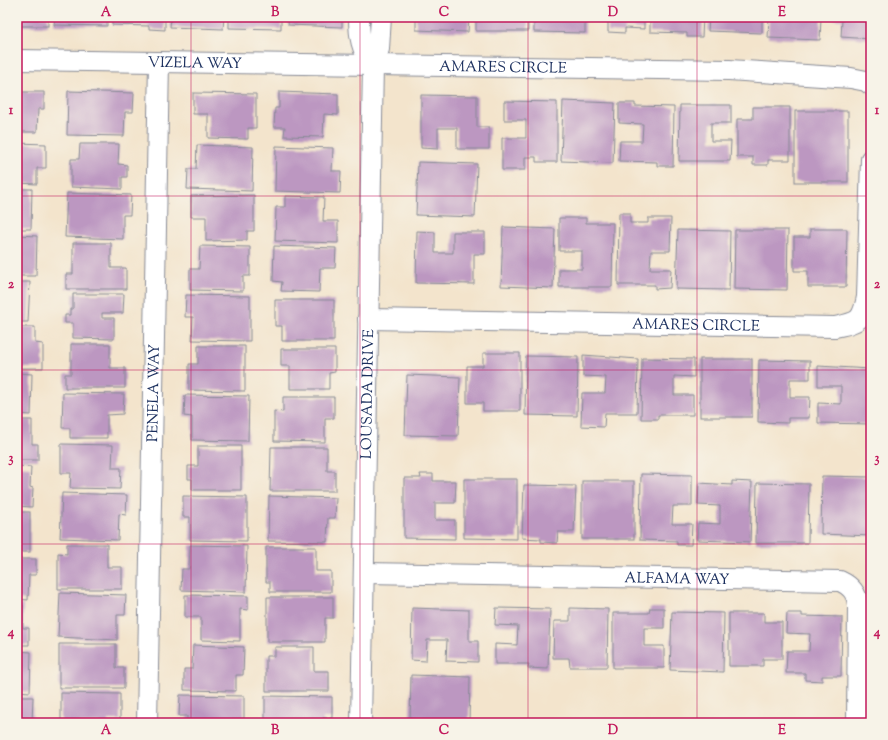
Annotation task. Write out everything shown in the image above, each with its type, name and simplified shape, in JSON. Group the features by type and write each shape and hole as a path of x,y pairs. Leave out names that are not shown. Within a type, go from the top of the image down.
{"street":[{"path":"359,17 360,39 365,53 373,65"},
{"name":"LOUSADA DRIVE","path":"361,723 373,65 379,49 381,17"},
{"name":"VIZELA WAY","path":"17,60 373,65"},
{"name":"PENELA WAY","path":"147,723 159,62"},
{"name":"AMARES CIRCLE","path":"373,65 729,70 851,78 866,81 871,85"},
{"name":"AMARES CIRCLE","path":"368,319 835,327 855,322 864,313 867,297 871,159"},
{"name":"ALFAMA WAY","path":"364,573 840,581 852,589 858,605 857,723"}],"building":[{"path":"17,17 48,17 48,26 17,26"},
{"path":"55,17 107,17 107,26 54,25"},
{"path":"112,17 165,17 165,30 149,29 149,26 112,25"},
{"path":"171,17 224,17 223,29 170,27"},
{"path":"229,17 281,17 281,29 229,28"},
{"path":"289,17 342,17 342,27 288,25"},
{"path":"416,17 469,17 468,32 416,30"},
{"path":"476,17 528,17 528,31 476,31"},
{"path":"534,17 585,17 585,33 534,32"},
{"path":"597,17 644,17 644,29 625,28 625,33 608,32 608,19"},
{"path":"650,17 703,17 702,37 687,37 687,33 650,32"},
{"path":"709,17 762,17 762,33 708,31"},
{"path":"769,17 821,17 820,40 768,38"},
{"path":"828,17 871,17 871,39 841,37 842,20 828,19"},
{"path":"68,91 134,93 133,112 125,112 124,136 67,135"},
{"path":"17,92 44,92 44,109 38,109 37,132 17,132"},
{"path":"279,92 338,94 338,115 324,114 323,137 284,136 285,127 274,127 275,108 279,108"},
{"path":"193,93 256,94 256,128 248,128 248,139 208,138 208,114 193,114"},
{"path":"421,95 477,96 477,127 489,127 489,149 457,149 457,128 438,128 438,149 421,148"},
{"path":"504,101 557,102 557,162 536,162 536,157 525,157 525,170 502,170 502,138 526,138 526,120 504,120"},
{"path":"563,101 615,103 613,163 561,161"},
{"path":"619,103 635,103 635,106 674,107 673,166 657,166 657,162 619,161 620,141 642,141 643,124 619,123"},
{"path":"680,105 731,105 731,123 711,123 711,141 731,141 730,161 679,161"},
{"path":"753,107 790,107 790,160 768,160 768,165 753,165 753,157 737,157 737,119 753,119"},
{"path":"795,111 848,111 848,182 795,182"},
{"path":"17,143 46,144 46,168 37,168 37,184 17,183"},
{"path":"80,144 119,144 118,164 127,165 127,177 122,177 122,189 71,187 71,159 79,159"},
{"path":"197,145 253,147 252,191 187,189 188,169 196,169"},
{"path":"276,146 333,148 332,171 341,171 340,193 275,191"},
{"path":"418,162 477,164 475,217 416,215"},
{"path":"17,189 32,189 31,229 17,229"},
{"path":"67,193 131,195 130,215 123,215 123,239 65,237"},
{"path":"254,195 254,231 247,231 247,240 206,241 206,217 191,217 191,196"},
{"path":"285,196 324,197 323,221 338,221 338,243 275,241 276,207 285,207"},
{"path":"619,213 630,213 630,223 648,223 648,218 671,218 670,251 651,251 650,269 671,269 670,288 655,289 655,285 618,285"},
{"path":"559,218 586,218 586,223 613,223 612,287 559,287 559,269 582,269 582,251 559,251"},
{"path":"503,227 555,229 553,288 501,286"},
{"path":"810,229 847,229 846,287 808,287 808,271 794,271 794,237 810,237"},
{"path":"678,230 730,231 729,290 676,289"},
{"path":"735,230 788,230 787,290 734,289"},
{"path":"417,231 435,232 435,253 453,253 453,232 485,232 485,254 474,254 474,284 416,283"},
{"path":"17,235 37,236 36,276 17,276"},
{"path":"73,243 111,243 111,268 126,268 126,289 66,289 66,274 73,274"},
{"path":"200,246 250,247 250,276 243,276 243,291 190,290 190,269 199,269"},
{"path":"274,246 336,248 335,268 320,268 319,292 281,291 282,282 273,281"},
{"path":"17,282 30,282 28,322 17,322"},
{"path":"73,294 124,294 123,313 102,313 102,318 114,318 114,339 73,338 73,323 65,323 65,315 70,315 70,309 73,309"},
{"path":"186,295 250,296 250,341 192,340 193,317 185,317"},
{"path":"275,300 334,300 334,341 282,341 282,326 275,326"},
{"path":"17,327 35,327 35,343 43,344 43,368 17,368"},
{"path":"71,344 110,344 110,368 125,368 125,388 65,388 65,374 71,374"},
{"path":"198,346 245,346 245,391 189,390 189,364 198,364"},
{"path":"281,349 335,349 335,372 329,373 329,389 290,389 290,366 281,366"},
{"path":"483,353 520,353 520,411 483,411 483,403 467,403 467,366 483,366"},
{"path":"583,355 638,359 637,413 605,413 604,427 581,426 582,393 605,393 606,377 583,376"},
{"path":"526,356 578,357 577,416 525,415"},
{"path":"642,358 694,359 694,377 674,376 674,395 693,395 693,415 658,415 658,419 641,419"},
{"path":"700,359 752,359 752,417 700,417"},
{"path":"759,360 810,361 810,379 790,379 790,397 810,397 809,418 788,418 788,423 758,422"},
{"path":"818,366 871,369 871,424 818,423 818,403 841,404 841,386 818,386"},
{"path":"17,373 32,374 31,415 17,414"},
{"path":"407,375 460,377 458,436 405,435"},
{"path":"63,393 124,394 123,414 107,415 107,438 70,438 70,428 62,428"},
{"path":"185,395 249,396 248,441 192,440 192,417 184,416"},
{"path":"283,397 334,397 334,418 325,418 325,442 274,441 274,411 283,412"},
{"path":"17,420 32,420 32,444 38,444 38,460 17,460"},
{"path":"61,444 113,445 112,468 121,468 120,489 70,488 71,473 61,473"},
{"path":"198,446 241,446 241,490 192,490 192,479 188,479 188,466 198,466"},
{"path":"271,447 327,447 327,471 335,471 335,491 270,491"},
{"path":"17,466 31,467 30,487 33,488 32,507 17,506"},
{"path":"420,474 433,474 433,481 456,481 455,503 435,503 435,520 455,520 455,539 404,538 404,478 421,478"},
{"path":"641,474 692,475 692,506 673,506 672,524 692,524 691,545 677,545 677,541 640,540"},
{"path":"822,476 871,477 871,536 821,534"},
{"path":"464,479 517,479 517,539 464,538"},
{"path":"582,481 634,481 634,539 582,539"},
{"path":"732,481 752,482 750,542 697,540 698,523 720,524 720,506 698,505 699,483 732,485"},
{"path":"757,483 809,484 808,543 756,543"},
{"path":"524,485 576,486 574,532 558,532 557,543 541,542 541,539 522,538"},
{"path":"62,493 127,495 126,515 119,514 118,540 60,538"},
{"path":"183,496 247,497 247,541 190,540 190,517 183,517"},
{"path":"269,496 336,498 335,518 328,518 327,542 268,541"},
{"path":"17,512 30,512 30,552 17,552"},
{"path":"67,544 107,544 107,567 122,567 122,589 58,589 58,553 67,554"},
{"path":"190,545 247,546 246,592 181,590 182,569 189,569"},
{"path":"266,547 316,547 316,571 331,571 331,592 270,592 270,582 266,582"},
{"path":"17,559 36,559 36,575 29,575 28,600 17,599"},
{"path":"60,593 126,595 125,615 117,615 117,640 58,637"},
{"path":"185,595 248,596 248,610 240,609 240,641 201,640 201,617 185,617"},
{"path":"267,597 333,597 333,618 325,618 325,642 267,642"},
{"path":"17,605 23,605 23,628 29,628 29,645 17,645"},
{"path":"412,608 469,610 469,641 478,641 478,662 446,661 447,640 427,640 426,661 411,660"},
{"path":"496,608 550,609 548,669 528,668 529,664 495,664 495,644 517,645 518,626 495,625"},
{"path":"570,608 608,609 607,667 570,667 569,658 553,658 554,621 570,621"},
{"path":"650,608 664,608 664,628 644,628 644,646 664,646 664,668 613,668 613,613 649,613"},
{"path":"672,612 724,613 723,672 670,670"},
{"path":"729,613 764,613 764,622 782,622 782,659 763,659 763,666 729,666"},
{"path":"787,613 802,613 802,616 842,617 841,676 822,676 822,681 805,680 805,673 786,673 787,651 809,651 810,634 786,633"},
{"path":"59,644 116,644 116,668 124,668 124,688 59,688"},
{"path":"193,645 244,647 243,675 236,675 236,691 184,690 184,669 192,669"},
{"path":"275,647 314,647 314,671 329,671 329,691 266,691 266,656 275,656"},
{"path":"17,651 31,652 30,692 17,691"},
{"path":"411,675 470,677 469,723 410,723"},
{"path":"61,693 120,694 120,720 108,720 108,723 61,723"},
{"path":"180,695 244,696 244,723 187,723 187,716 179,716"},
{"path":"265,696 332,697 332,718 323,718 323,723 265,723"},
{"path":"17,697 33,697 32,723 17,723"}]}
